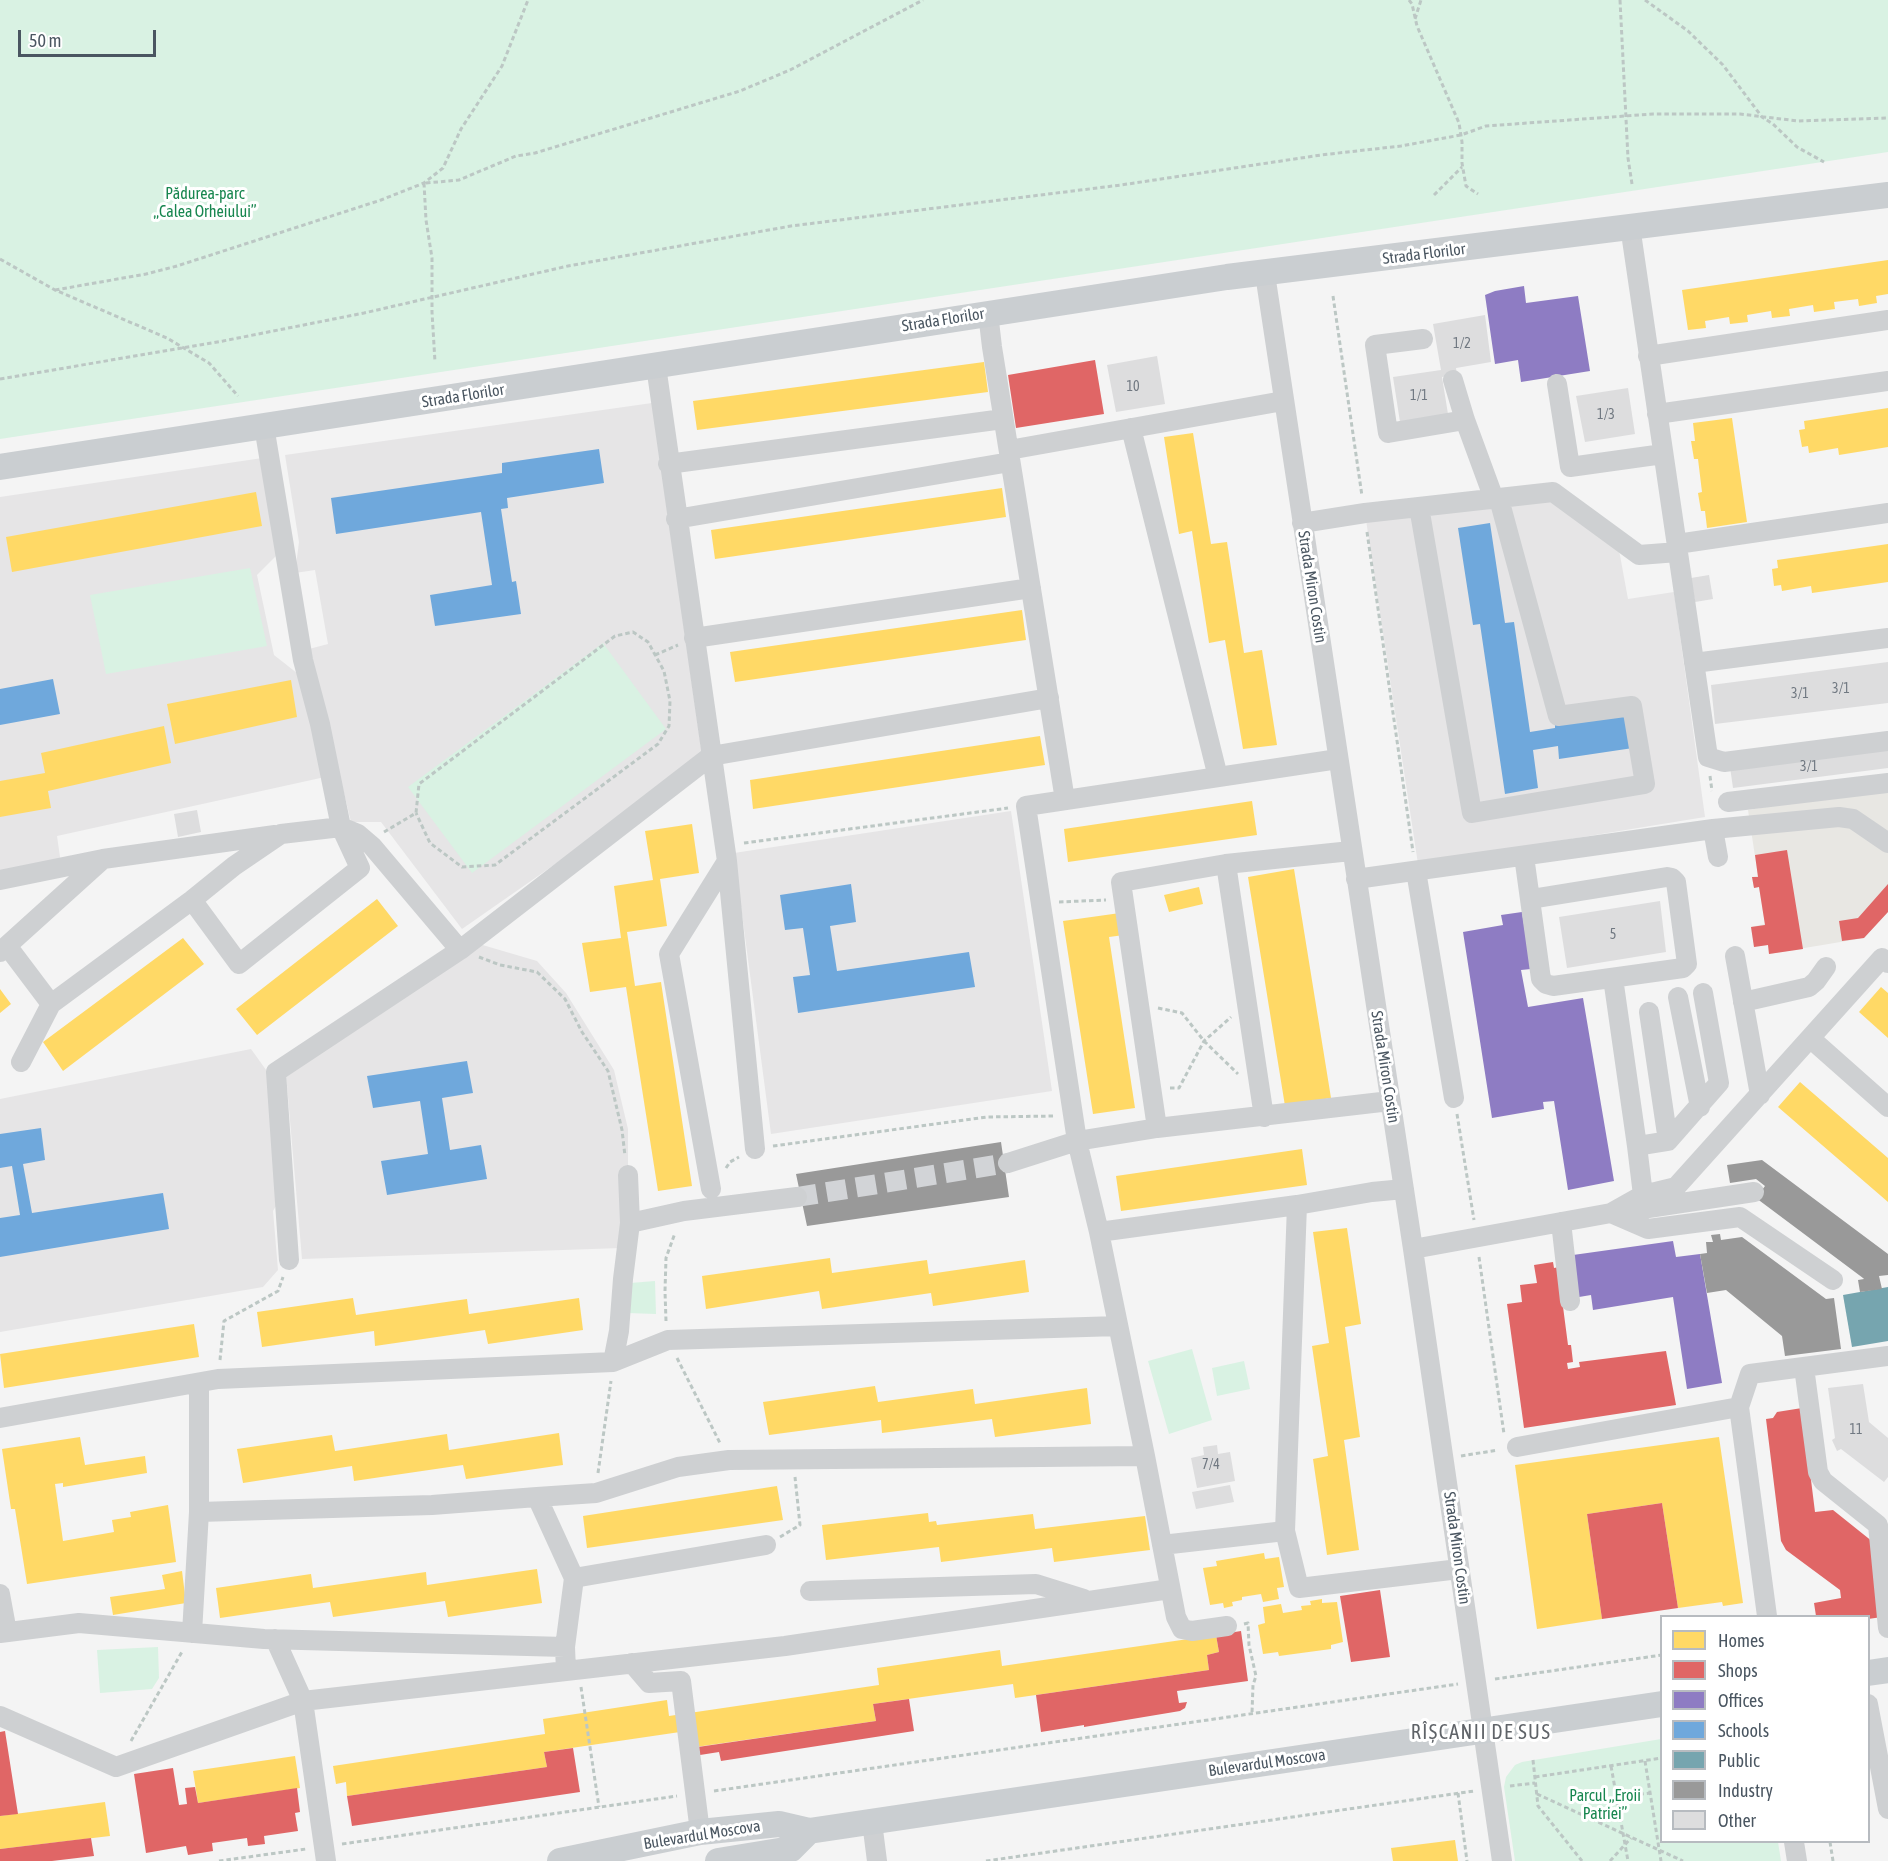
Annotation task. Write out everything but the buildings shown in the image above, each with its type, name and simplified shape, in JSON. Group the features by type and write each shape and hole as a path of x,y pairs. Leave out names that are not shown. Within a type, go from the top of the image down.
{"main road":[{"name":"Strada Florilor","path":"0,467 1227,277 1888,195"},
{"path":"1870,1673 1888,1670"},
{"name":"Bulevardul Moscova","path":"560,1861 700,1832 779,1824 809,1831 1660,1704"},
{"name":"Bulevardul Moscova","path":"718,1861 791,1849 809,1831"}],"street":[{"path":"1630,226 1708,757 1724,762 1888,741"},
{"name":"Strada Miron Costin","path":"1265,274 1413,1249 1502,1861"},
{"path":"988,313 1065,800"},
{"path":"1648,356 1888,320"},
{"path":"1424,339 1375,345 1388,433 1465,420"},
{"path":"656,366 668,465 725,854 755,1149"},
{"path":"1419,507 1472,813 1645,784 1632,706 1558,716 1496,499 1465,420 1453,380"},
{"path":"1657,414 1888,381"},
{"path":"1557,384 1570,467 1663,454"},
{"path":"676,519 1010,456 1131,428 1283,401"},
{"path":"668,465 1004,419"},
{"path":"192,900 238,964 360,868 341,827 320,724 303,660 264,426"},
{"path":"1131,428 1218,777"},
{"path":"1302,523 1365,513 1553,492 1639,555 1888,513"},
{"path":"694,638 1031,588"},
{"path":"1694,663 1888,638"},
{"path":"289,1260 276,1072 460,950 711,756 1049,698"},
{"path":"1227,1626 1192,1631 1182,1629 1176,1617 1118,1326 1077,1141 1026,806 1338,759"},
{"path":"1728,802 1888,783"},
{"path":"1356,879 1713,829 1839,817 1853,819 1888,843"},
{"path":"0,880 103,859 341,827 358,834 367,842 460,950"},
{"path":"1713,829 1718,857"},
{"path":"21,1062 51,1004 192,900 234,866 281,834"},
{"path":"1157,1128 1120,882 1226,864 1351,851"},
{"path":"711,1188 669,954 725,854"},
{"path":"1524,856 1541,979 1546,984 1553,986 1613,978 1683,968 1687,964 1676,882 1672,878 1530,899"},
{"path":"51,1004 4,949 103,859"},
{"path":"1226,864 1264,1117"},
{"path":"1416,871 1454,1098"},
{"path":"1735,956 1760,1095"},
{"path":"1611,1214 1643,1195 1676,1187 1886,957"},
{"path":"1743,1002 1809,987 1826,967"},
{"path":"1613,978 1643,1195"},
{"path":"1637,1146 1668,1141 1719,1083 1703,993"},
{"path":"1678,997 1700,1107"},
{"path":"1649,1012 1668,1141"},
{"path":"1810,1038 1888,1107"},
{"path":"1008,1163 1077,1141 1157,1128 1390,1101"},
{"path":"614,1362 630,1222 628,1175"},
{"path":"1098,1232 1404,1189"},
{"path":"1413,1249 1561,1222 1754,1192"},
{"path":"630,1222 684,1211 796,1197"},
{"path":"1297,1205 1285,1531 1299,1588 1459,1569"},
{"path":"1611,1214 1648,1229 1740,1217 1833,1280"},
{"path":"1561,1222 1570,1302"},
{"path":"0,1418 218,1380 614,1362 668,1340 1118,1326"},
{"path":"1767,1615 1739,1407 1750,1374 1887,1358"},
{"path":"1804,1367 1818,1472 1823,1481 1883,1524 1888,1628"},
{"path":"192,1633 199,1512 199,1384"},
{"path":"1509,1444 1739,1407"},
{"path":"199,1512 432,1505 596,1492 678,1467 729,1460 1145,1456"},
{"path":"537,1497 574,1578 565,1647 566,1671"},
{"path":"1162,1545 1285,1531"},
{"path":"574,1578 766,1545"},
{"path":"810,1591 1036,1584 1089,1601"},
{"path":"0,1716 116,1767 303,1701 785,1646 1170,1589"},
{"path":"0,1594 3,1632 79,1623 274,1639 565,1647"},
{"path":"274,1639 303,1701 325,1854"},
{"path":"632,1663 649,1683 681,1681 700,1832"},
{"path":"1870,1710 1888,1809"},
{"path":"872,1822 877,1861"},
{"path":"1794,1843 1797,1861"}],"path":[{"path":"424,183 443,168 461,129 502,66 528,0"},
{"path":"55,290 146,274 177,266 381,200 424,183 459,180 516,156 535,153 740,91 790,70 922,0"},
{"path":"1409,0 1458,123 1466,186 1478,194"},
{"path":"1415,19 1420,0"},
{"path":"1620,0 1632,184"},
{"path":"1644,0 1688,31 1723,65 1762,117 1780,130 1797,147 1824,162"},
{"path":"0,380 184,348 364,313 568,266 791,226 1121,185 1321,155 1401,146 1461,135 1486,126 1626,116 1718,114 1798,121 1888,118"},
{"path":"1434,195 1462,167"},
{"path":"424,183 426,220 432,258 435,362"},
{"path":"0,260 55,290 167,338 208,363 238,396"},
{"path":"1333,296 1416,871"},
{"path":"633,632 648,642 664,671 670,701 669,726 658,744 495,865 462,867 430,843 416,813 419,784 615,636 633,632"},
{"path":"655,655 694,638"},
{"path":"725,854 1026,806"},
{"path":"367,842 416,813"},
{"path":"1041,903 1123,899"},
{"path":"460,950 500,965 537,972 565,999 582,1032 608,1071 628,1175"},
{"path":"1138,1005 1182,1013 1204,1041 1236,1072 1260,1087"},
{"path":"1151,1090 1179,1088 1204,1041 1247,1005"},
{"path":"1454,1098 1509,1444 1461,1456"},
{"path":"755,1149 987,1117 1073,1115"},
{"path":"684,1211 666,1257 664,1291 668,1340 729,1460"},
{"path":"218,1380 224,1321 278,1291 289,1260"},
{"path":"596,1492 614,1362"},
{"path":"766,1545 800,1525 793,1460"},
{"path":"116,1767 192,1633"},
{"path":"1249,1645 1256,1676 1253,1685 1252,1713"},
{"path":"219,1861 325,1854 599,1807 1660,1655"},
{"path":"582,1698 599,1807"},
{"path":"1535,1778 1660,1758"},
{"path":"1533,1760 1538,1806 1582,1861"},
{"path":"1645,1761 1661,1861"},
{"path":"1611,1766 1628,1861"},
{"path":"1504,1787 1535,1783"},
{"path":"1617,1797 1650,1792"},
{"path":"986,1861 1458,1793 1467,1861"},
{"path":"1537,1794 1683,1861"},
{"path":"1610,1861 1632,1838"},
{"path":"1830,1843 1833,1861"}],"shaded area":[{"path":"652,403 703,761 462,929 381,822 351,822 309,649 328,644 315,570 295,573 299,542 285,455"},
{"path":"269,457 285,547 257,575 274,655 302,677 325,777 57,836 61,864 0,874 0,497"},
{"path":"1555,485 1617,539 1628,599 1674,592 1705,817 1418,864 1366,520"},
{"path":"1888,788 1888,912 1864,938 1769,954 1768,945 1754,947 1751,927 1765,924 1759,887 1754,888 1752,877 1758,876 1748,810"},
{"path":"1011,811 1052,1091 771,1134 734,853"},
{"path":"469,941 537,961 566,993 614,1070 628,1129 628,1175 621,1248 302,1259 286,1074"},
{"path":"251,1049 269,1074 280,1199 273,1211 278,1270 263,1287 0,1332 0,1099"}],"green space":[{"name":"Pădurea-parc „Calea Orheiului”","path":"0,0 1888,0 1888,152 0,439"},
{"path":"250,568 267,646 106,674 90,595"},
{"path":"603,643 666,729 472,873 408,787"},
{"path":"655,1281 656,1314 627,1313 630,1283"},
{"path":"1192,1349 1212,1420 1169,1434 1148,1361"},
{"path":"1244,1361 1250,1389 1217,1396 1212,1368"},
{"path":"158,1647 159,1678 152,1689 100,1693 97,1650"},
{"name":"Parcul „Eroii Patriei”","path":"1660,1739 1660,1843 1778,1843 1781,1861 1515,1861 1504,1787 1506,1777 1515,1765"}],"tunnel":[{"path":"797,1197 1008,1163"}],"district":[{"name":"RÎȘCANII DE SUS","path":"1481,1733"}]}
